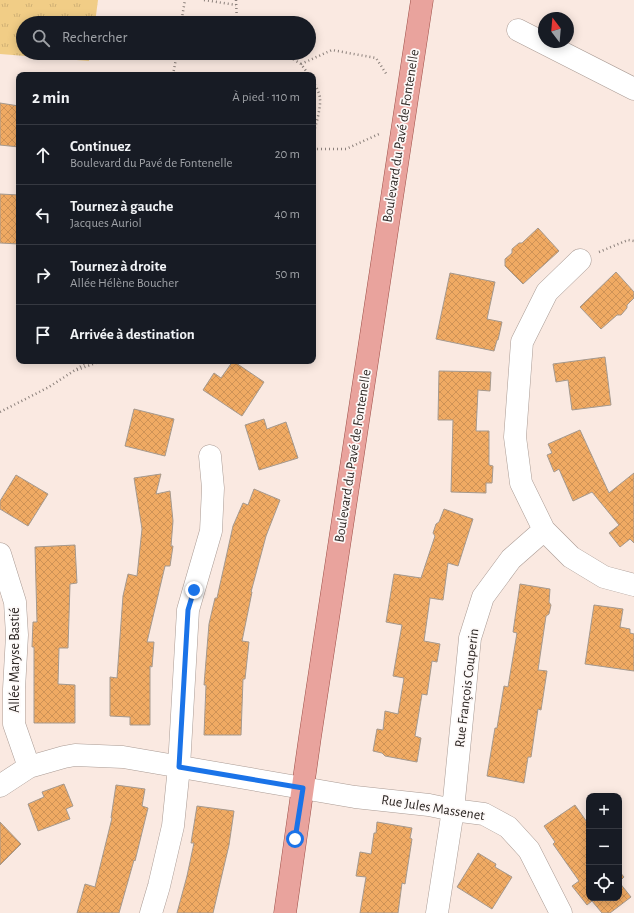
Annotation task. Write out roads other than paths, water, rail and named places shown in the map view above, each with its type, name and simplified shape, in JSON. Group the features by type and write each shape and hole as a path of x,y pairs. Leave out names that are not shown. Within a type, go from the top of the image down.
{"main road":[{"name":"Boulevard du Pavé de Fontenelle","path":"285,913 422,0"}],"street":[{"path":"518,30 634,89"},
{"path":"580,260 547,292 522,342 515,437 521,482 544,530 570,557 604,577 634,585"},
{"path":"151,913 173,826 179,767 188,610 211,531 213,488 210,456"},
{"name":"Rue François Couperin","path":"437,913 453,810 470,638 482,597 511,559 544,530"},
{"name":"Allée Maryse Bastié","path":"0,554 15,602 17,635 14,724 29,767"},
{"name":"Rue Jules Massenet","path":"0,786 29,767 64,757 75,755 123,757 356,797 429,805 484,814 508,827 529,850 561,913"}]}
